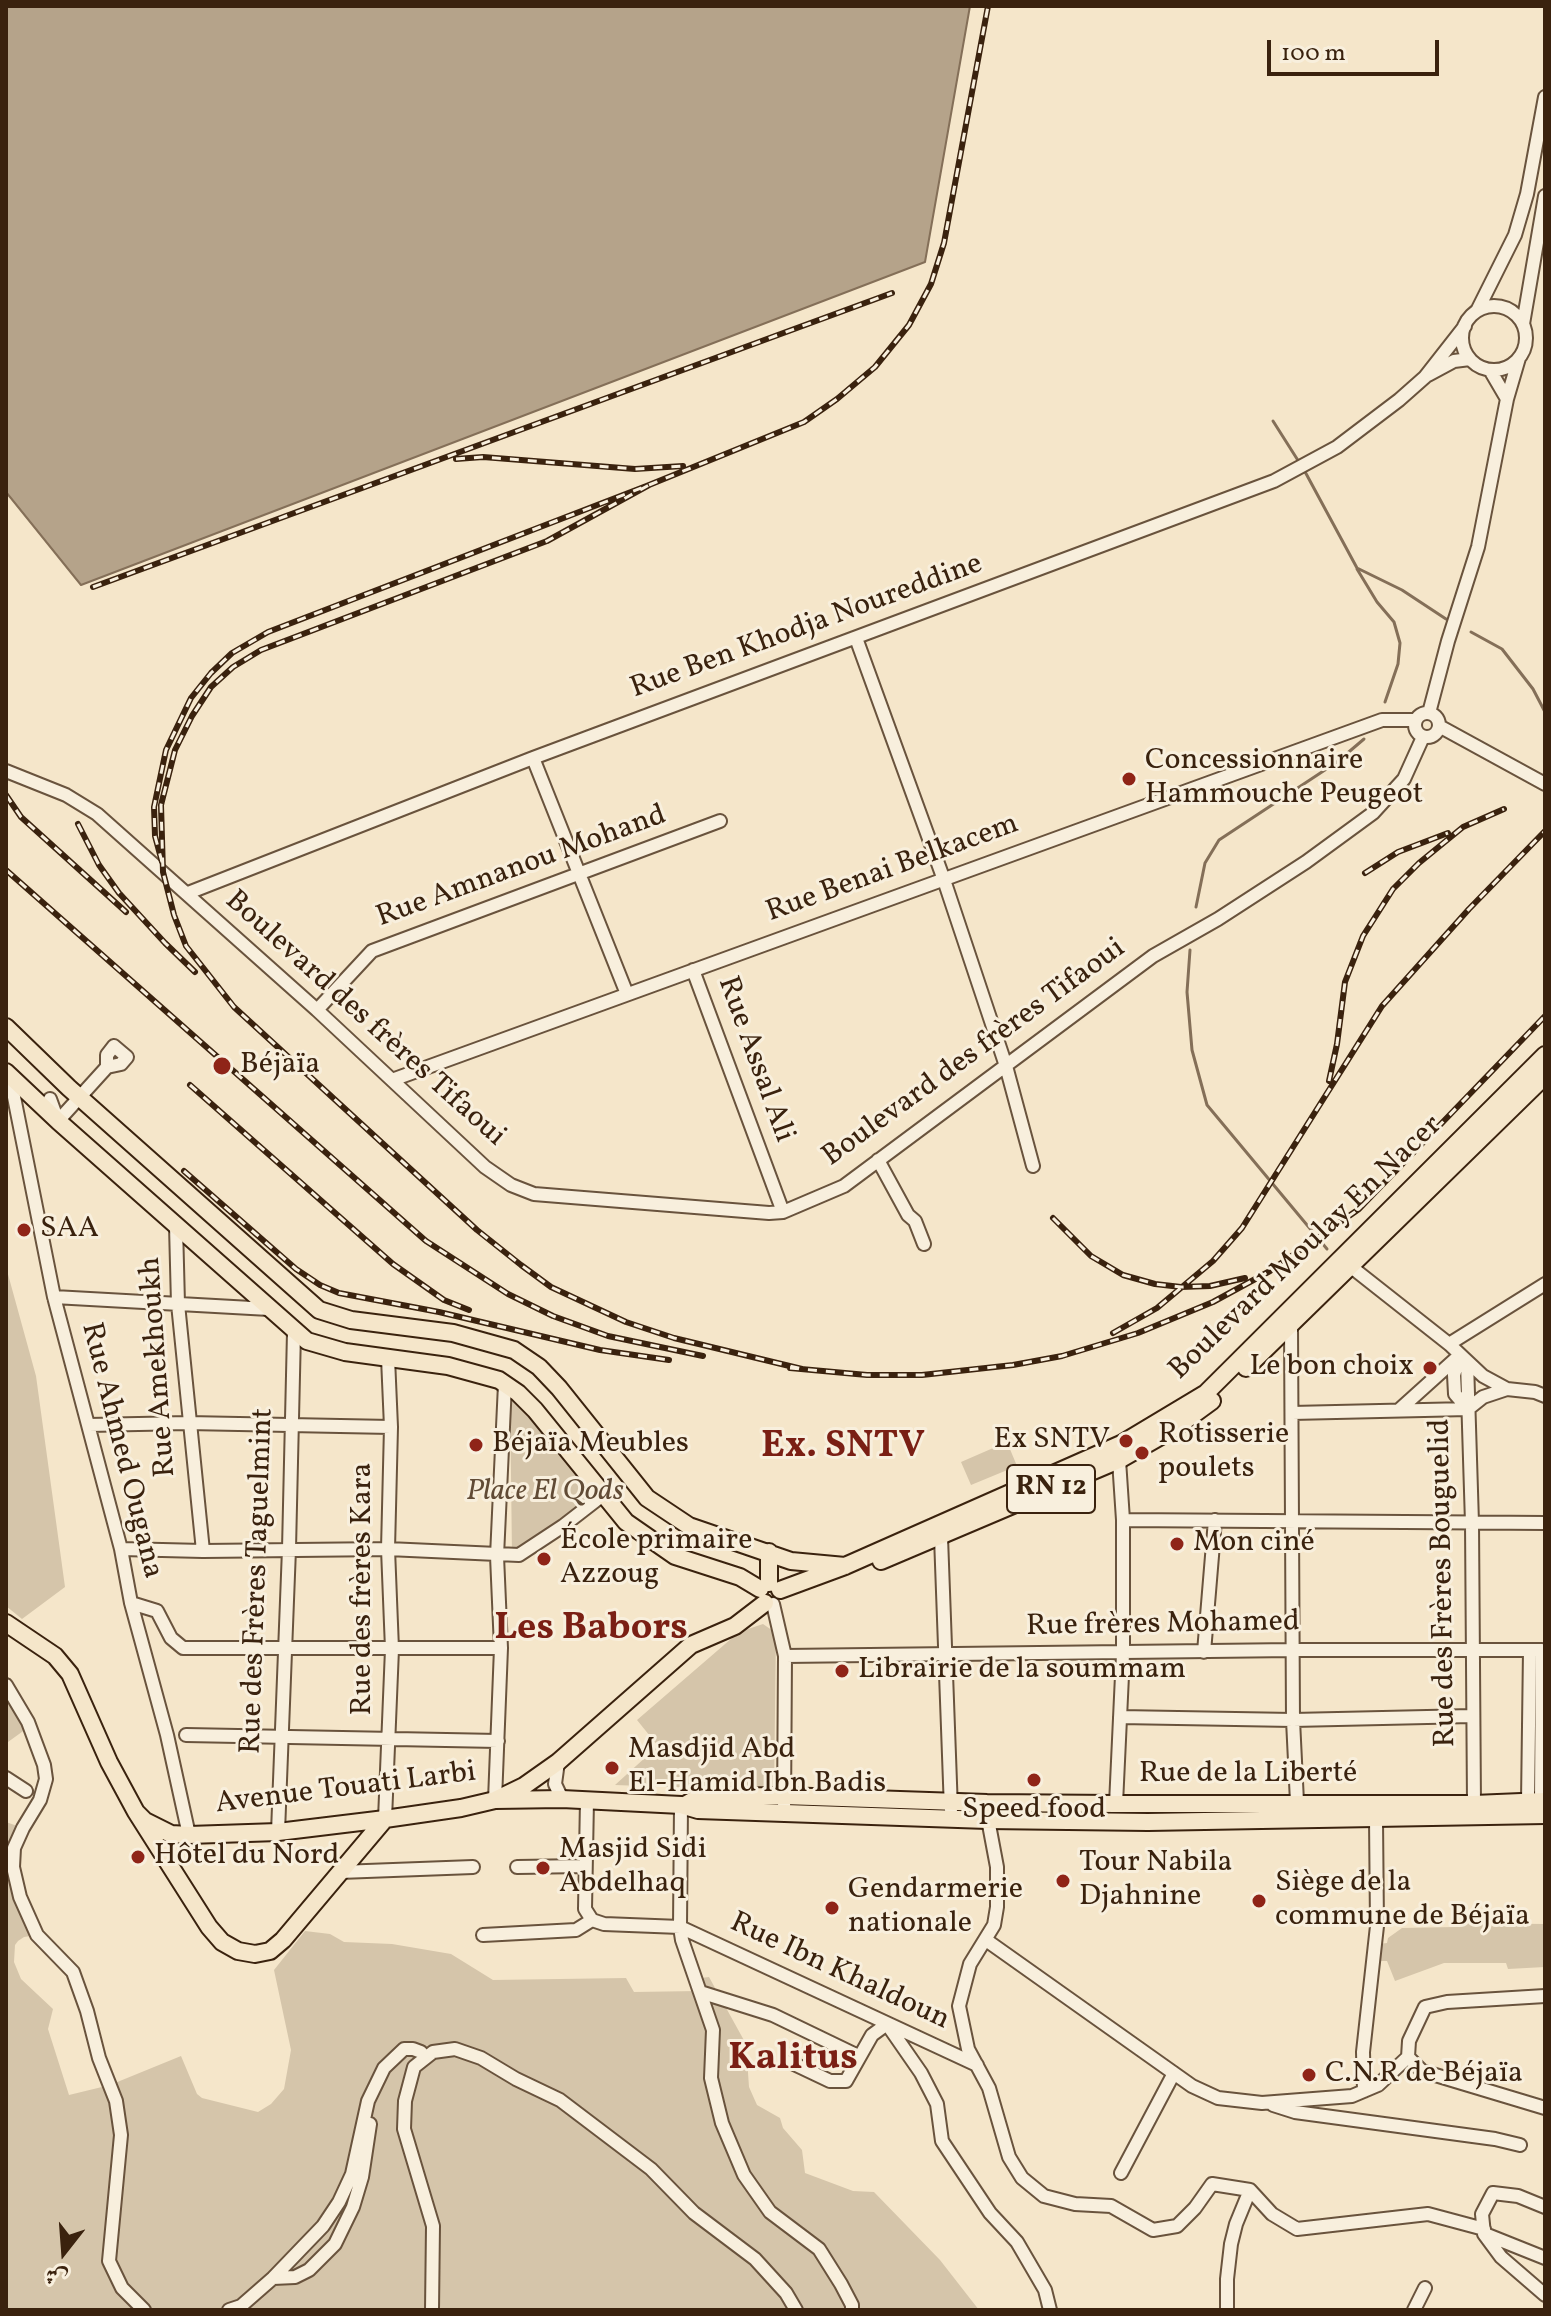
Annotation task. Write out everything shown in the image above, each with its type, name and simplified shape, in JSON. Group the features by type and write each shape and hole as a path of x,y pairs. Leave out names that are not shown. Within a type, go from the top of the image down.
{"main road":[{"path":"6,1027 33,1056 319,1310 351,1320 453,1333 514,1350 539,1367 559,1388 647,1498 689,1526 791,1561 845,1566"},
{"name":"Boulevard Moulay En Nacer","path":"771,1595 941,1537 1119,1460 1175,1428 1213,1400 1291,1325 1345,1262 1545,1055"},
{"path":"8,1074 294,1332 322,1347 478,1372 505,1384 535,1410 626,1522 675,1556 740,1577 771,1595"},
{"name":"Boulevard Moulay En Nacer","path":"771,1595 845,1566 1121,1444 1206,1393 1545,1076"},
{"path":"769,1552 771,1595"},
{"name":"Avenue Touati Larbi","path":"136,1812 145,1821 171,1834 189,1835 278,1832 461,1808 495,1800 524,1786 558,1762 691,1645 735,1626 771,1595"},
{"path":"6,1623 55,1656 70,1674 109,1762 136,1812 209,1927 222,1942 238,1951 255,1954 270,1951 283,1940 385,1819"},
{"path":"495,1800 587,1800 683,1805 698,1810 784,1804"},
{"name":"Rue de la Liberté","path":"784,1804 951,1801 987,1812 1148,1822 1376,1819 1540,1804"},
{"name":"Rue de la Liberté","path":"784,1804 951,1820 987,1812 1116,1804 1540,1804"},
{"path":"166,1860 167,1845 172,1840 189,1835"}],"street":[{"path":"1507,399 1490,370 1470,359 1463,343 1465,326 1477,311 1515,235 1527,194 1545,97"},
{"path":"1429,713 1478,547 1507,399 1526,342 1523,324 1545,196"},
{"path":"1477,311 1498,307 1517,316 1523,324"},
{"name":"Rue Ben Khodja Noureddine","path":"188,893 533,758 1274,481 1337,447 1389,408 1425,377 1465,326"},
{"path":"1490,370 1501,369 1519,358"},
{"name":"Rue Ben Khodja Noureddine","path":"1425,377 1454,361 1470,359"},
{"path":"856,638 944,880 1006,1066 1033,1166"},
{"path":"1429,713 1438,719 1439,726 1435,734 1423,737 1416,732 1415,720 1419,715 1429,713"},
{"name":"Rue Benai Belkacem","path":"392,1080 1382,720 1415,720"},
{"path":"1439,726 1545,784"},
{"name":"Boulevard des frères Tifaoui","path":"6,771 87,806 317,1010 485,1167 511,1185 534,1194 783,1212 844,1186 1153,956 1218,919 1306,862 1373,813 1404,779 1423,737"},
{"path":"533,758 627,994"},
{"name":"Rue Amnanou Mohand","path":"317,1010 372,951 720,821"},
{"name":"Rue Assal Ali","path":"693,970 783,1212"},
{"path":"50,1099 58,1121 107,1067"},
{"name":"Rue Ahmed Ougana","path":"8,1074 54,1297 121,1549 131,1603 167,1735 189,1835"},
{"path":"60,1089 80,1097"},
{"path":"878,1160 908,1215 915,1221 924,1244"},
{"name":"Rue Amekhoukh","path":"176,1226 178,1304 203,1551"},
{"path":"1345,1262 1449,1344 1483,1376 1507,1389 1545,1396"},
{"path":"1449,1344 1545,1284"},
{"path":"54,1297 269,1309"},
{"path":"1291,1325 1293,1720 1297,1802"},
{"name":"Rue des Frères Taguelmint","path":"278,1832 294,1332"},
{"name":"Rue des frères Kara","path":"385,1819 392,1649 388,1549 391,1427 388,1358"},
{"path":"1399,1410 1464,1358"},
{"name":"Rue des Frères Bouguelid","path":"1464,1358 1472,1523 1474,1804"},
{"path":"495,1800 501,1648 497,1556 505,1384"},
{"path":"1292,1413 1468,1409 1483,1397 1507,1389"},
{"path":"89,1425 188,1423 391,1427"},
{"path":"1116,1804 1123,1654 1123,1520 1119,1460"},
{"path":"121,1549 388,1549 519,1555 603,1495"},
{"path":"1123,1520 1545,1523"},
{"path":"1204,1652 1215,1520"},
{"path":"941,1537 951,1820"},
{"path":"771,1595 785,1656 784,1804"},
{"path":"131,1603 157,1611 171,1638 183,1648 501,1648"},
{"path":"1536,1650 1543,1718 1540,1804"},
{"path":"1536,1650 1540,1804"},
{"name":"Rue frères Mohamed","path":"785,1656 1536,1650"},
{"path":"6,1685 28,1722 46,1779 32,1795 14,1848 13,1867 20,1897 37,1935 73,1972 99,2058 116,2101 121,2135 109,2261 122,2288 144,2310"},
{"path":"1120,1717 1293,1720 1472,1716"},
{"path":"186,1735 498,1741"},
{"path":"558,1762 555,1784 562,1799"},
{"path":"6,1778 32,1795"},
{"path":"587,1800 584,1866 585,1909 589,1919 604,1924 680,1927"},
{"path":"683,1805 680,1927 713,2030 711,2078 722,2123 744,2175 770,2212 819,2249 853,2308"},
{"path":"987,1812 997,1867 997,1907 994,1925 970,1964 959,2006 968,2049 989,2088 1009,2157 1022,2178 1044,2196 1075,2204 1111,2206 1153,2230 1177,2226 1212,2184 1250,2190 1272,2214 1297,2229 1428,2214 1484,2232 1545,2258"},
{"path":"1364,2091 1363,2052 1377,1926 1376,1819"},
{"path":"517,1867 584,1866"},
{"path":"340,1872 473,1867"},
{"path":"483,1935 576,1930 589,1919"},
{"name":"Rue Ibn Khaldoun","path":"680,1927 977,2065"},
{"path":"986,1940 1192,2086 1218,2098 1520,2145"},
{"path":"700,1992 773,2015 858,2056"},
{"path":"1262,2103 1352,2096 1378,2085 1408,2057 1409,2041 1425,2007 1447,2002 1545,1996"},
{"path":"790,2062 830,2081 846,2081 872,2035 887,2024 921,2073 937,2104 942,2141 990,2213 1017,2242 1045,2290 1050,2310"},
{"path":"229,2310 241,2306 273,2278 323,2226 339,2202 352,2174 368,2101 384,2068 404,2049 421,2052 425,2058"},
{"path":"432,2310 433,2226 404,2129 407,2084 414,2067 433,2052 455,2049 481,2058 560,2100 651,2169 694,2213 755,2259 786,2293 796,2310"},
{"path":"1408,2057 1422,2071 1445,2080 1544,2107"},
{"path":"1121,2173 1174,2073"},
{"path":"273,2278 295,2277 309,2270 335,2244 353,2207 362,2177 369,2144 368,2101"},
{"path":"1227,2310 1231,2244 1250,2190"},
{"path":"1545,2207 1518,2196 1493,2193 1482,2214 1484,2232 1501,2257 1545,2295"},
{"path":"1414,2310 1425,2288"}],"green space":[{"path":"6,1267 36,1376 65,1587 22,1619 6,1606"},
{"name":"Place El Qods","path":"510,1392 599,1503 512,1556"},
{"path":"1007,1442 1017,1466 971,1485 961,1462"},
{"path":"763,1624 776,1633 774,1791 615,1785 658,1746 637,1720 739,1632"},
{"path":"6,1693 26,1729 8,1742 6,1742"},
{"path":"6,1822 23,1828 13,1867 37,1935 18,1941 14,1962 21,1979 53,2009 48,2029 69,2095 106,2086 116,2136 105,2242 138,2310 6,2310"},
{"path":"1456,1923 1545,1924 1545,1967 1508,1969 1506,1963 1444,1963 1395,1981 1387,1961 1378,1961 1379,1944 1387,1943 1388,1938 1402,1928 1455,1927"},
{"path":"305,1931 330,1934 344,1942 392,1944 451,1954 493,1980 626,1978 634,1992 698,1991 701,1978 709,1977 746,2044 749,2087 757,2105 780,2118 783,2128 802,2150 805,2173 853,2191 874,2192 940,2260 979,2310 437,2310 438,2229 408,2132 409,2104 418,2071 429,2061 413,2049 384,2068 359,2148 323,2226 229,2310 144,2310 122,2288 110,2241 119,2167 110,2085 181,2056 197,2094 202,2098 258,2112 271,2104 284,2089 291,2050 274,1970"},
{"path":"406,2051 421,2054 412,2068 404,2129 433,2226 432,2310 235,2310 341,2203 367,2112 381,2078"}],"shaded area":[{"path":"6,6 970,6 925,262 81,585 6,492"}],"waterway":[{"path":"1273,421 1299,462"},
{"path":"1303,468 1357,568 1402,590 1446,619"},
{"path":"1357,569 1377,602 1394,622 1400,643 1398,664 1385,702"},
{"path":"1471,632 1502,649 1533,689 1545,712"},
{"path":"1196,907 1205,863 1219,840 1337,762 1364,739"},
{"path":"1190,950 1187,992 1192,1050 1207,1105 1327,1249"}],"railway":[{"path":"649,485 804,422 875,367 909,325 931,284 944,243 988,6"},
{"path":"93,587 892,293"},
{"path":"456,459 483,457 635,469 683,466"},
{"path":"162,862 155,836 154,807 166,750 191,698 232,653 268,632 649,485 547,541 261,650 233,667 211,687 175,750 161,805 163,872 186,946 234,1007 477,1230 521,1265 551,1287 626,1322 674,1338 802,1369"},
{"path":"6,795 21,817 126,912"},
{"path":"1329,1081 1345,982 1363,936 1393,889 1463,827 1504,809"},
{"path":"78,824 99,865 119,893 195,972"},
{"path":"1113,1333 1157,1308 1213,1261 1242,1228 1382,1006 1469,909 1545,831"},
{"path":"1365,873 1398,852 1448,833"},
{"path":"6,870 426,1241 508,1294 553,1316 608,1336 703,1356"},
{"path":"790,1368 867,1375 922,1375 1013,1365 1062,1356 1138,1333 1213,1302 1270,1271 1359,1209 1545,1016"},
{"path":"190,1085 393,1264 444,1300 469,1310"},
{"path":"184,1171 296,1269 339,1293 439,1312 600,1350 669,1360"},
{"path":"1053,1218 1091,1256 1123,1275 1181,1287 1210,1286 1245,1278"}],"place":[{"name":"Concessionnaire Hammouche Peugeot","path":"1129,779"},
{"name":"Béjaïa","path":"222,1066"},
{"name":"SAA","path":"24,1230"},
{"name":"Le bon choix","path":"1430,1368"},
{"name":"Ex SNTV","path":"1126,1441"},
{"name":"Béjaïa Meubles","path":"476,1445"},
{"name":"Rotisserie poulets","path":"1142,1453"},
{"name":"Mon ciné","path":"1177,1544"},
{"name":"École primaire Azzoug","path":"544,1559"},
{"name":"Librairie de la soummam","path":"842,1671"},
{"name":"Masdjid Abd El-Hamid Ibn Badis","path":"612,1768"},
{"name":"Speed food","path":"1034,1780"},
{"name":"Hôtel du Nord","path":"138,1857"},
{"name":"Masjid Sidi Abdelhaq","path":"543,1868"},
{"name":"Tour Nabila Djahnine","path":"1063,1881"},
{"name":"Siège de la commune de Béjaïa","path":"1259,1901"},
{"name":"Gendarmerie nationale","path":"832,1908"},
{"name":"C.N.R de Béjaïa","path":"1309,2075"}],"district":[{"name":"Ex. SNTV","path":"843,1449"},
{"name":"Les Babors","path":"591,1631"},
{"name":"Kalitus","path":"793,2061"}]}
